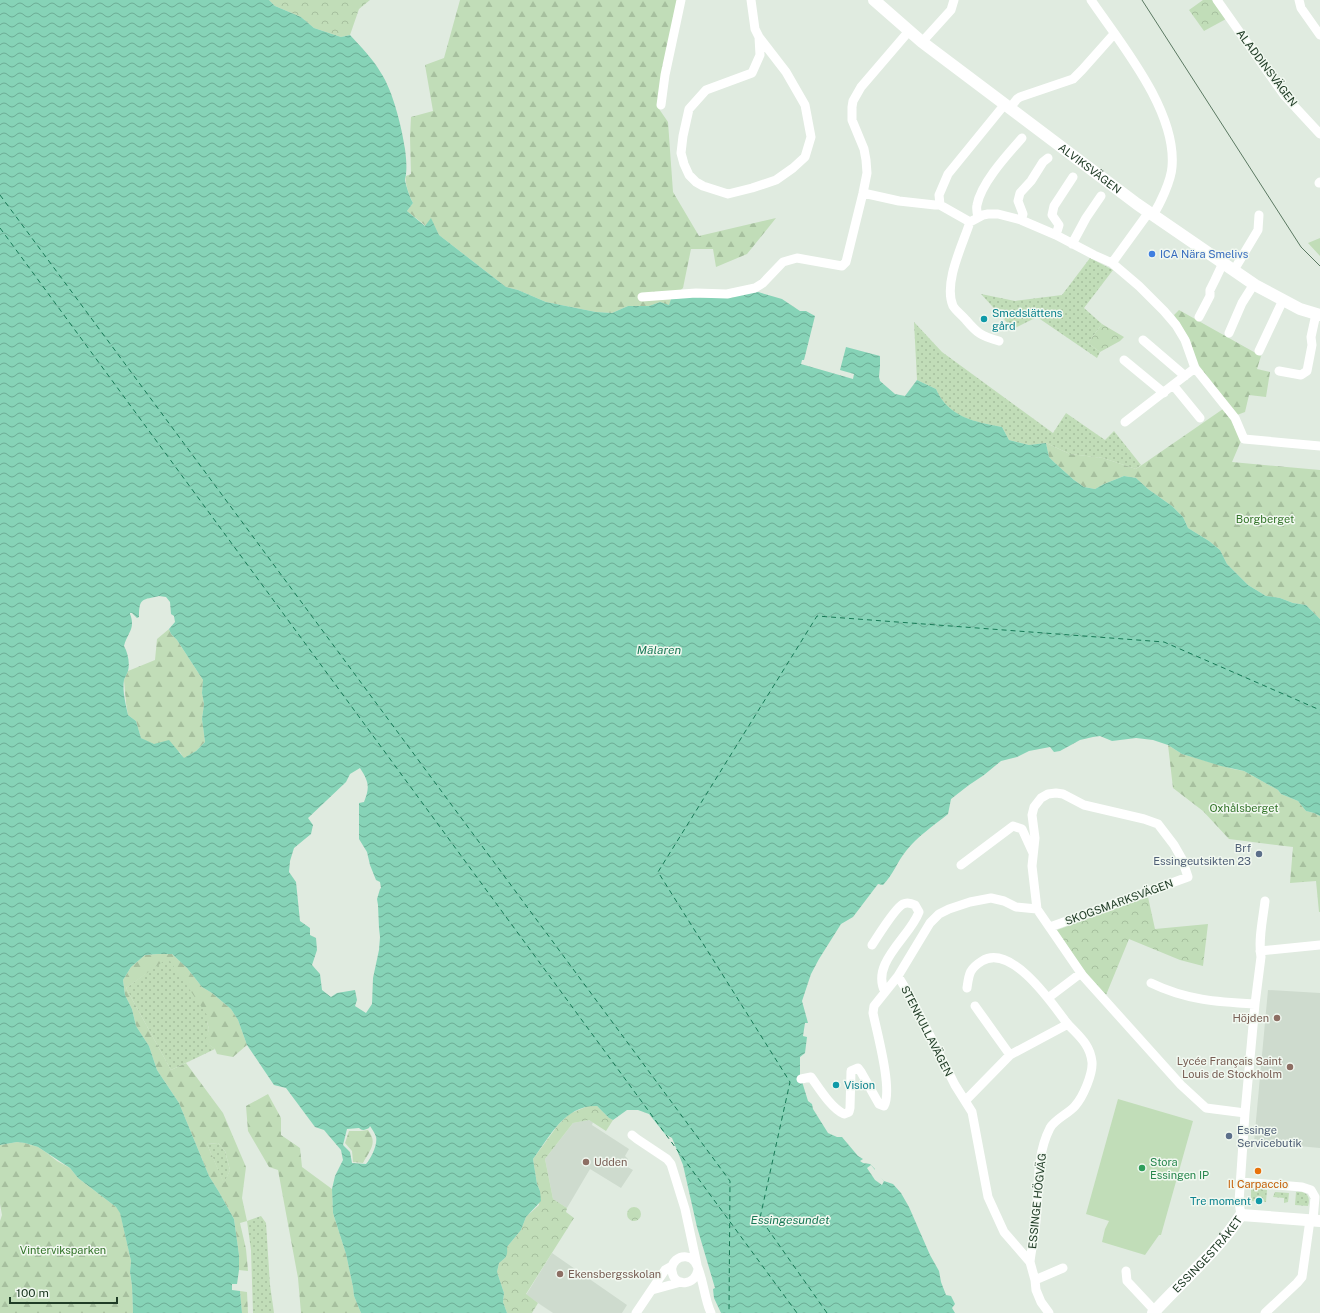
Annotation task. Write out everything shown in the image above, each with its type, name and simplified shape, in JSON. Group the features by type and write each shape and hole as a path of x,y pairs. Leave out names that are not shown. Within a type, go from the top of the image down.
{"street":[{"path":"661,105 665,75 681,0"},
{"path":"751,0 755,29 759,37 786,72 805,105 811,137 805,157 776,180 728,194 703,186 689,175 681,153 683,136 690,109 706,90 752,74 760,55 759,37"},
{"name":"ALVIKSVÄGEN","path":"874,0 922,42 1151,214 1254,284 1300,309 1318,315"},
{"path":"922,42 951,10 954,0"},
{"path":"1091,0 1145,79 1162,112 1172,147 1172,168 1162,200 1112,263"},
{"name":"ALADDINSVÄGEN","path":"1217,0 1284,95 1320,134"},
{"path":"1299,0 1301,8 1320,35"},
{"path":"642,297 696,293 727,294 755,288 763,283 783,262 797,258 842,266 844,265 863,193 866,173 864,149 852,120 853,101 861,87 909,31"},
{"path":"940,205 939,195 948,174 1007,106 1020,97 1072,79 1114,34"},
{"path":"999,341 985,337 976,331 954,306 950,292 954,270 974,220 976,206 982,191 1002,162 1022,138"},
{"path":"1022,220 1023,214 1018,201 1020,193 1031,181 1043,162 1048,158"},
{"path":"1056,235 1059,225 1052,215 1054,206 1072,177"},
{"path":"863,193 899,201 940,205 974,220"},
{"path":"1072,244 1086,218 1101,196"},
{"path":"974,220 983,215 998,214 1022,220 1112,263 1139,286 1176,325 1185,340 1195,368 1236,418 1244,439 1320,446"},
{"path":"1234,270 1258,230 1259,216"},
{"path":"1199,316 1210,296 1210,290 1214,280 1224,263"},
{"path":"1229,333 1242,303 1254,284"},
{"path":"1259,351 1282,300"},
{"path":"1279,371 1301,375 1307,371 1312,345 1310,337 1318,315"},
{"path":"1143,340 1185,376"},
{"path":"1124,360 1164,393"},
{"path":"1125,422 1195,368"},
{"path":"1173,385 1200,418"},
{"name":"SKOGSMARKSVÄGEN","path":"1034,854 1035,838 1032,814 1034,807 1041,798 1048,794 1063,794 1084,805 1144,819 1158,824 1174,845 1182,859 1188,877 1050,927"},
{"path":"961,866 1013,826 1022,830 1034,854 1032,866 1037,909 1081,973 1181,1085 1201,1104 1206,1108 1245,1113"},
{"name":"STENKULLAVÄGEN","path":"1037,909 1016,907 1004,900 991,898 970,902 939,914 930,924 898,976 910,996 955,1085 972,1112 988,1197 1004,1232 1030,1262 1036,1290 1041,1302 1050,1313"},
{"name":"ESSINGESTRÅKET","path":"1126,1271 1127,1281 1155,1312 1234,1226 1241,1215 1239,1202 1245,1113 1255,1004 1261,958 1260,951 1265,901"},
{"path":"872,945 902,904 909,902 915,905 919,912 916,920 881,972 882,986 885,992"},
{"path":"1260,951 1320,945"},
{"name":"ESSINGE HÖGVÄG","path":"967,988 970,973 977,964 987,958 1002,958 1019,968 1048,998 1068,1024 1086,1043 1092,1062 1087,1087 1075,1106 1051,1127 1043,1147 1037,1191 1036,1229 1030,1262"},
{"path":"1048,998 1081,973"},
{"path":"801,1079 811,1077 835,1107 844,1114 849,1112 850,1108 851,1071 858,1068 879,1104 884,1106 887,1101 887,1086 873,1013 874,1006 898,976"},
{"path":"1151,983 1165,989 1204,1000 1255,1004"},
{"path":"975,1006 1010,1055"},
{"path":"965,1101 1010,1055 1068,1024"},
{"path":"632,1135 671,1164 685,1209 697,1267 711,1313"},
{"path":"1241,1182 1302,1187 1311,1190 1315,1197 1315,1220 1302,1277 1265,1313"},
{"path":"1241,1215 1315,1220"},
{"path":"636,1313 666,1270 672,1266 675,1261 682,1257 692,1242"},
{"path":"652,1290 694,1279 696,1276 697,1267 691,1258 682,1257"},
{"path":"672,1266 673,1276 704,1290"},
{"path":"1035,1280 1063,1268"}],"shaded area":[{"name":"Lycée Français Saint Louis de Stockholm","path":"1268,990 1320,993 1320,1148 1254,1142"},
{"name":"Udden","path":"589,1120 593,1122 592,1125 629,1149 625,1156 628,1159 624,1165 633,1170 621,1188 590,1169 567,1208 553,1199 545,1159 573,1123"},
{"name":"Ekensbergsskolan","path":"552,1253 627,1305 622,1313 553,1313 526,1295"}],"green space":[{"path":"269,0 370,0 359,9 350,35 341,37 314,28 301,17 275,6"},
{"path":"460,0 678,0 657,106 668,122 673,192 699,236 776,218 747,254 716,267 713,249 691,249 683,288 671,299 669,306 660,302 649,306 628,306 612,313 596,312 546,302 518,290 506,287 439,235 431,219 426,226 407,211 413,203 406,182 406,176 411,174 411,117 433,111 425,65 444,58"},
{"path":"1203,0 1212,0 1226,19 1204,31 1189,10"},
{"path":"1320,238 1320,256 1308,243"},
{"path":"1090,258 1113,270 1084,308 1102,324 1088,343 1100,352 1097,358 1037,317 1013,329 981,294 1015,301 1062,295"},
{"path":"1179,310 1261,356 1257,369 1270,372 1266,397 1249,395 1245,412 1237,415 1197,364 1190,340 1174,315"},
{"path":"914,322 942,352 1053,433 1066,413 1105,440 1114,431 1141,465 1136,469 1103,458 1070,454 1046,443 1029,445 1009,440 1002,427 972,420 955,412 947,406 936,389 917,380"},
{"path":"1102,324 1124,337 1120,341 1100,352 1088,343"},
{"name":"Borgberget","path":"1223,409 1233,421 1241,441 1232,462 1320,470 1320,619 1306,605 1266,596 1248,585 1227,564 1220,550 1188,528 1183,517 1172,506 1148,489 1136,478 1124,476 1095,489 1084,487 1049,457 1046,443 1070,454 1103,458 1136,469"},
{"path":"169,629 203,680 202,693 204,704 202,719 205,742 196,751 184,759 180,752 154,745 141,738 136,721 128,715 126,703 124,680 128,671 155,660 157,639"},
{"name":"Oxhålsberget","path":"1168,745 1182,754 1244,771 1278,790 1281,794 1298,801 1306,811 1320,816 1320,912 1316,881 1290,883 1293,847 1229,839 1203,811 1173,788"},
{"path":"1148,897 1155,929 1208,924 1203,966 1180,960 1129,939 1106,995 1082,968 1057,930"},
{"path":"172,954 187,968 202,987 212,993 231,1009 238,1020 247,1045 233,1057 217,1054 215,1049 205,1042 209,1029 207,1015 168,958 126,988 171,1070 186,1063 223,1113 246,1167 242,1198 247,1221 240,1223 246,1249 248,1271 239,1270 239,1255 234,1219 209,1176 179,1103 157,1070 149,1046 136,1026 132,1009 125,995 123,980 131,967 145,955","holes":["218,1143 225,1151 230,1170 224,1183 207,1144"]},
{"path":"168,957 208,1015 207,1022 209,1029 206,1042 215,1049 171,1070 126,988"},
{"path":"268,1094 281,1118 281,1135 300,1148 302,1167 332,1189 333,1213 346,1254 354,1296 361,1313 301,1313 298,1278 278,1170 269,1167 248,1131 246,1106"},
{"name":"Stora Essingen IP","path":"1118,1099 1193,1121 1161,1235 1159,1235 1145,1255 1102,1242 1105,1229 1109,1221 1086,1214"},
{"path":"588,1106 597,1106 613,1120 606,1131 589,1120 573,1123 545,1159 553,1199 567,1208 566,1212 574,1218 526,1294 538,1303 532,1313 507,1313 503,1302 504,1293 497,1272 499,1263 505,1258 507,1247 521,1230 526,1217 539,1205 540,1191 537,1184 533,1159 558,1125 569,1114"},
{"path":"368,1130 373,1143 372,1146 363,1163 353,1162 352,1151 345,1143 349,1131"},
{"name":"Vinterviksparken","path":"17,1142 38,1147 57,1161 70,1168 78,1178 116,1207 120,1212 131,1261 130,1272 133,1313 0,1313 0,1221 2,1215 0,1204 0,1145"},
{"path":"218,1143 225,1151 230,1170 224,1184 207,1144"},
{"path":"1253,1188 1267,1190 1266,1202 1251,1201 1251,1190"},
{"path":"1275,1192 1289,1193 1288,1202 1284,1203 1284,1198 1273,1197"},
{"path":"1296,1192 1303,1192 1307,1195 1309,1199 1308,1206 1295,1205"},
{"path":"634,1207 639,1209 641,1214 639,1219 634,1221 629,1219 627,1214 629,1209"},
{"path":"261,1216 266,1223 270,1285 274,1313 253,1313 251,1250 247,1221"},
{"path":"240,1291 247,1292 248,1313 242,1313"}],"water":[{"name":"Mälaren","path":"0,0 269,0 275,6 301,17 314,28 341,37 350,35 367,53 378,68 393,99 402,131 405,149 405,180 413,203 407,211 425,226 431,218 439,235 506,287 518,290 546,302 596,312 612,313 628,306 649,306 660,302 669,305 671,299 691,297 724,298 738,294 758,292 782,299 800,311 806,311 815,316 804,360 802,360 801,364 853,379 854,374 840,370 846,347 880,356 880,381 895,394 905,396 917,380 936,389 948,406 963,417 1002,427 1009,440 1029,445 1046,443 1049,457 1084,487 1095,489 1124,476 1136,478 1148,489 1172,506 1183,517 1188,528 1220,550 1227,564 1248,585 1266,596 1306,605 1320,619 1320,816 1306,811 1298,801 1281,794 1278,790 1244,771 1221,766 1182,754 1168,745 1153,740 1136,738 1112,741 1100,736 1080,740 1060,751 1054,752 1050,747 1029,751 1017,757 1001,761 951,799 948,814 926,831 911,846 903,855 883,885 878,884 853,917 841,924 811,974 802,1001 808,1023 805,1023 803,1036 807,1037 805,1053 800,1057 800,1075 808,1101 812,1104 813,1109 828,1133 837,1137 842,1137 858,1156 863,1159 860,1161 870,1164 875,1169 874,1171 884,1181 893,1184 901,1193 939,1271 946,1295 951,1296 955,1304 952,1308 955,1313 721,1313 714,1298 713,1289 715,1288 697,1227 683,1165 672,1138 665,1134 649,1114 638,1110 627,1110 613,1120 597,1106 586,1107 567,1116 552,1132 533,1159 541,1201 526,1217 521,1230 507,1247 507,1255 499,1263 497,1272 504,1293 503,1302 507,1313 361,1313 354,1296 346,1254 333,1213 332,1189 335,1176 343,1160 341,1150 324,1130 315,1127 286,1088 274,1085 247,1045 238,1020 231,1009 212,993 202,987 187,968 172,954 145,955 131,967 123,980 125,995 132,1009 136,1026 149,1046 157,1070 179,1103 209,1176 234,1219 239,1255 239,1270 237,1284 232,1284 232,1290 240,1291 242,1313 133,1313 130,1272 131,1261 120,1213 116,1207 78,1178 70,1168 38,1147 17,1142 0,1145","holes":["159,596 166,597 170,602 171,614 174,616 175,622 169,629 171,634 177,640 203,680 202,693 204,704 202,719 205,742 196,751 184,758 169,740 154,744 141,738 136,721 128,715 124,698 124,680 129,665 128,655 124,646 132,627 130,613 137,618 139,617 140,606 143,600","360,768 367,781 368,788 366,797 364,802 359,803 359,839 367,852 370,865 376,880 380,882 381,888 377,899 380,937 379,950 373,978 372,1004 366,1013 355,1006 357,1000 355,990 337,993 331,997 322,990 320,974 312,965 317,950 316,938 310,935 310,928 300,921 296,882 289,872 290,861 294,848 311,834 313,825 308,818 346,782 350,774","370,1126 376,1137 372,1155 366,1164 352,1163 350,1152 343,1145 347,1129 359,1128 364,1130"]}],"pier":[{"path":"871,1165 884,1181 882,1185 875,1180 867,1168"}],"ferry route":[{"path":"0,195 730,1181 729,1313"},
{"path":"0,228 797,1313"},
{"path":"827,1313 760,1218 790,1082 658,872 817,616 1164,642 1320,710"}],"tram line":[{"path":"1142,0 1301,247 1320,266"}],"place":[{"name":"ICA Nära Smelivs","path":"1152,254"},
{"name":"Smedslättens gård","path":"984,319"},
{"name":"Brf Essingeutsikten 23","path":"1259,854"},
{"name":"Höjden","path":"1277,1018"},
{"name":"Lycée Français Saint Louis de Stockholm","path":"1290,1067"},
{"name":"Vision","path":"836,1085"},
{"name":"Essinge Servicebutik","path":"1229,1136"},
{"name":"Udden","path":"586,1162"},
{"name":"Stora Essingen IP","path":"1142,1168"},
{"name":"Il Carpaccio","path":"1258,1171"},
{"name":"Tre moment","path":"1259,1201"},
{"name":"Ekensbergsskolan","path":"560,1274"}],"water label":[{"name":"Essingesundet","path":"790,1220"}]}
